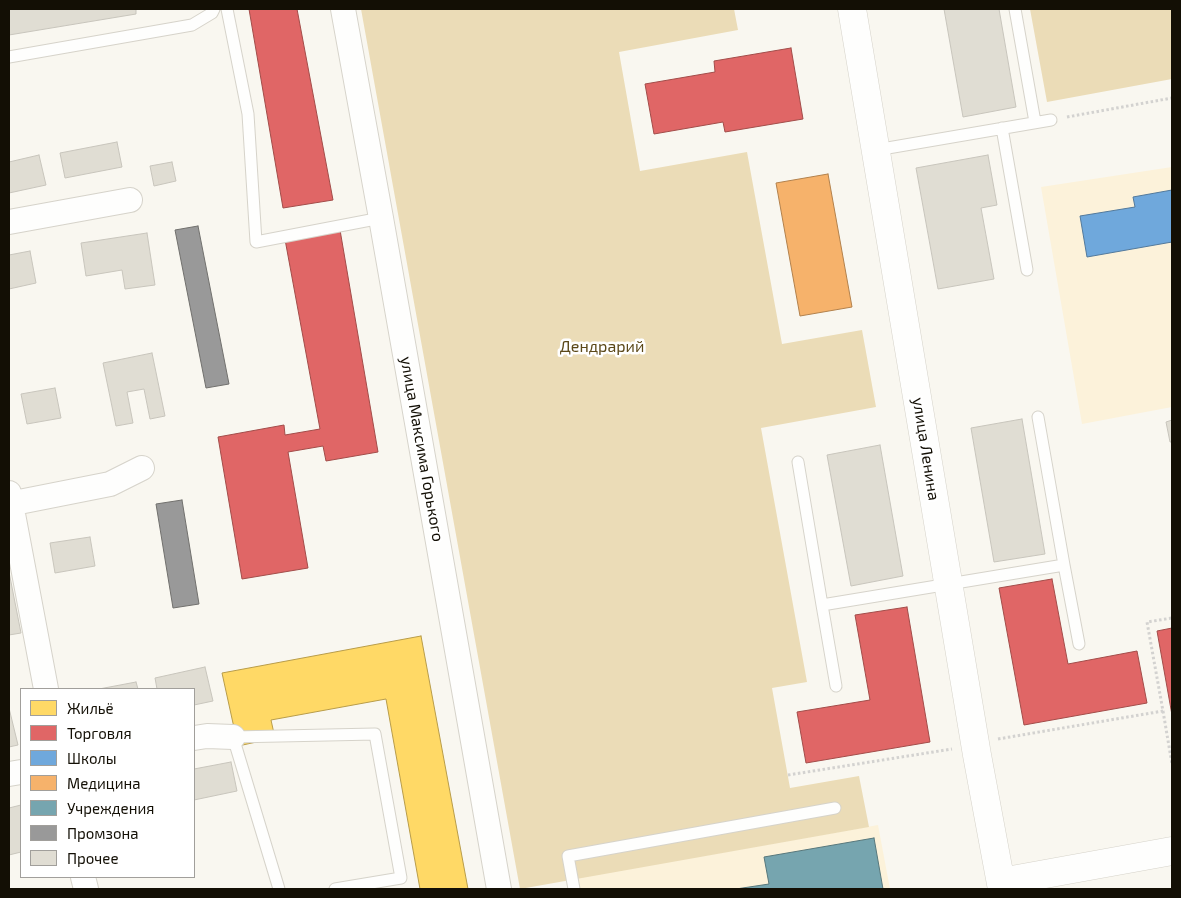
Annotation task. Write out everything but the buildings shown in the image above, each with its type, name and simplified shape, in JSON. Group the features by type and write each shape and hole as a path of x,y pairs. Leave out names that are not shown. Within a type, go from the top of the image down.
{"street":[{"name":"улица Максима Горького","path":"343,9 382,218 499,889"},
{"name":"улица Ленина","path":"852,9 1001,885"},
{"path":"9,222 130,200"},
{"path":"46,688 9,500 110,484 142,468"},
{"path":"195,738 207,736 233,738"},
{"path":"1001,885 1172,851"}],"lane":[{"path":"9,57 192,25 212,13 214,9"},
{"path":"227,9 248,114 256,242 382,218"},
{"path":"1014,9 1034,122"},
{"path":"876,150 1051,120"},
{"path":"1002,128 1027,270"},
{"path":"1038,417 1079,644"},
{"path":"798,462 836,686"},
{"path":"822,605 1064,565"},
{"path":"279,889 233,738 375,734 401,878 334,889"},
{"path":"574,889 568,856 835,808"}],"path":[{"path":"1051,120 1172,98"},
{"path":"1172,618 1146,622 1172,764"},
{"path":"788,775 1163,711"}],"shaded area":[{"path":"1172,167 1172,407 1082,424 1041,187"},
{"path":"878,825 890,889 574,889 572,879"}],"green space":[{"name":"Дендрарий","path":"361,9 734,9 738,30 619,52 640,171 747,152 782,344 862,330 876,407 761,428 807,682 772,688 790,788 859,776 869,827 520,889"},
{"path":"1030,9 1172,9 1172,79 1047,102"}]}
